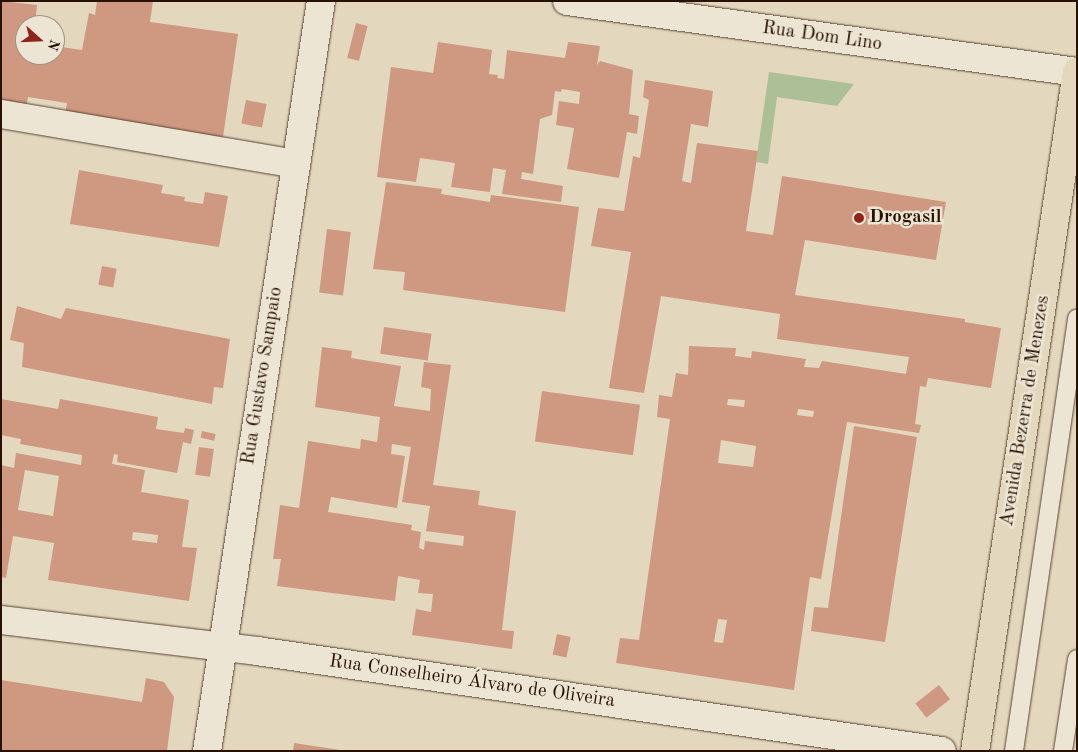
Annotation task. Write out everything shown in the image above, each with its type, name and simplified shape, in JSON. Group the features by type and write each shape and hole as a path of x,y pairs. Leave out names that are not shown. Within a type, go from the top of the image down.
{"main road":[{"name":"Avenida Bezerra de Menezes","path":"974,751 1077,72"}],"street":[{"name":"Rua Gustavo Sampaio","path":"207,751 321,1"},
{"name":"Rua Dom Lino","path":"567,1 1077,72"},
{"path":"1,114 296,164"},
{"name":"Rua Conselheiro Álvaro de Oliveira","path":"1,620 222,647 942,751"}],"lane":[{"name":"Avenida Bezerra de Menezes","path":"1014,751 1077,319"},
{"path":"1063,751 1077,659"}],"green space":[{"path":"769,72 854,84 837,106 777,97 768,164 756,162"}],"building":[{"path":"1,1 37,5 36,15 15,15 15,65 65,65 65,47 82,50 89,13 95,15 97,1 153,1 150,22 238,34 223,137 65,114 67,103 28,97 26,109 1,105"},
{"path":"356,23 368,26 359,61 347,58"},
{"path":"438,42 492,50 489,74 498,75 497,78 504,79 507,50 565,58 568,42 600,46 597,65 600,61 633,70 629,114 639,116 637,134 627,132 619,178 567,169 574,128 556,125 559,101 579,104 580,92 562,89 561,92 555,91 552,115 540,119 533,174 522,172 521,179 563,186 561,202 502,194 506,170 493,168 490,192 451,187 455,163 420,158 416,182 377,177 391,67 433,73"},
{"path":"645,80 713,91 708,127 691,124 682,181 691,183 697,143 758,151 746,231 773,235 782,176 946,202 936,260 805,240 795,295 965,319 965,322 1001,328 991,388 928,378 926,387 920,386 915,424 921,425 919,433 847,422 821,579 810,577 794,690 616,663 620,638 639,640 670,419 657,417 659,395 672,397 676,373 688,375 689,346 736,348 735,356 751,358 752,351 806,359 804,367 819,368 822,361 906,374 909,357 777,339 780,314 661,296 644,393 609,388 631,252 591,246 598,208 624,211 633,156 640,158 649,100 643,97","holes":["728,399 745,400 744,407 727,405","798,409 814,411 813,417 797,415","721,440 756,446 753,467 718,463","718,619 727,620 723,643 714,642"]},
{"path":"246,100 267,104 262,128 241,124"},
{"path":"79,170 163,185 161,193 185,197 184,201 203,204 205,192 228,196 219,247 70,224"},
{"path":"386,182 442,189 441,194 490,202 491,195 579,207 565,312 403,290 405,272 373,269"},
{"path":"327,229 351,232 343,295 319,293"},
{"path":"102,266 117,269 113,288 98,285"},
{"path":"17,306 61,319 66,308 230,339 223,388 214,387 212,404 22,367 24,343 10,340"},
{"path":"384,327 432,334 428,360 380,354"},
{"path":"322,347 352,351 351,358 401,366 394,406 430,411 431,389 421,387 424,362 451,365 433,485 480,491 478,505 516,511 502,630 514,631 512,649 412,635 416,609 431,612 433,594 418,593 420,580 398,576 395,601 277,586 281,559 273,559 280,505 299,508 308,441 360,449 361,439 377,442 380,417 315,407","holes":["392,444 411,447 402,502 430,506 426,531 464,536 463,546 425,541 424,550 419,548 421,532 411,530 412,525 328,512 331,497 397,508 405,456 391,454"]},
{"path":"542,391 640,405 633,455 535,442"},
{"path":"1,399 58,409 60,399 158,417 156,429 184,433 185,428 194,430 191,444 183,442 177,473 117,462 118,455 114,454 112,464 145,470 141,492 189,500 182,547 197,548 189,601 48,580 54,543 13,536 6,578 1,577 1,465 14,468 16,453 81,465 82,455 20,444 21,439 1,435","holes":["25,470 59,476 53,516 18,510","133,532 158,535 157,543 132,540"]},
{"path":"854,426 917,437 885,642 811,631 814,607 828,608"},
{"path":"202,431 216,434 214,441 201,438"},
{"path":"199,447 214,449 210,477 195,475"},
{"path":"557,634 571,637 566,657 553,655"},
{"path":"146,678 164,682 174,697 167,751 1,751 1,680 142,702"},
{"path":"939,685 950,699 926,718 915,703"},
{"path":"294,743 340,750 340,751 293,751"}],"place":[{"name":"Drogasil","path":"859,218"}]}
